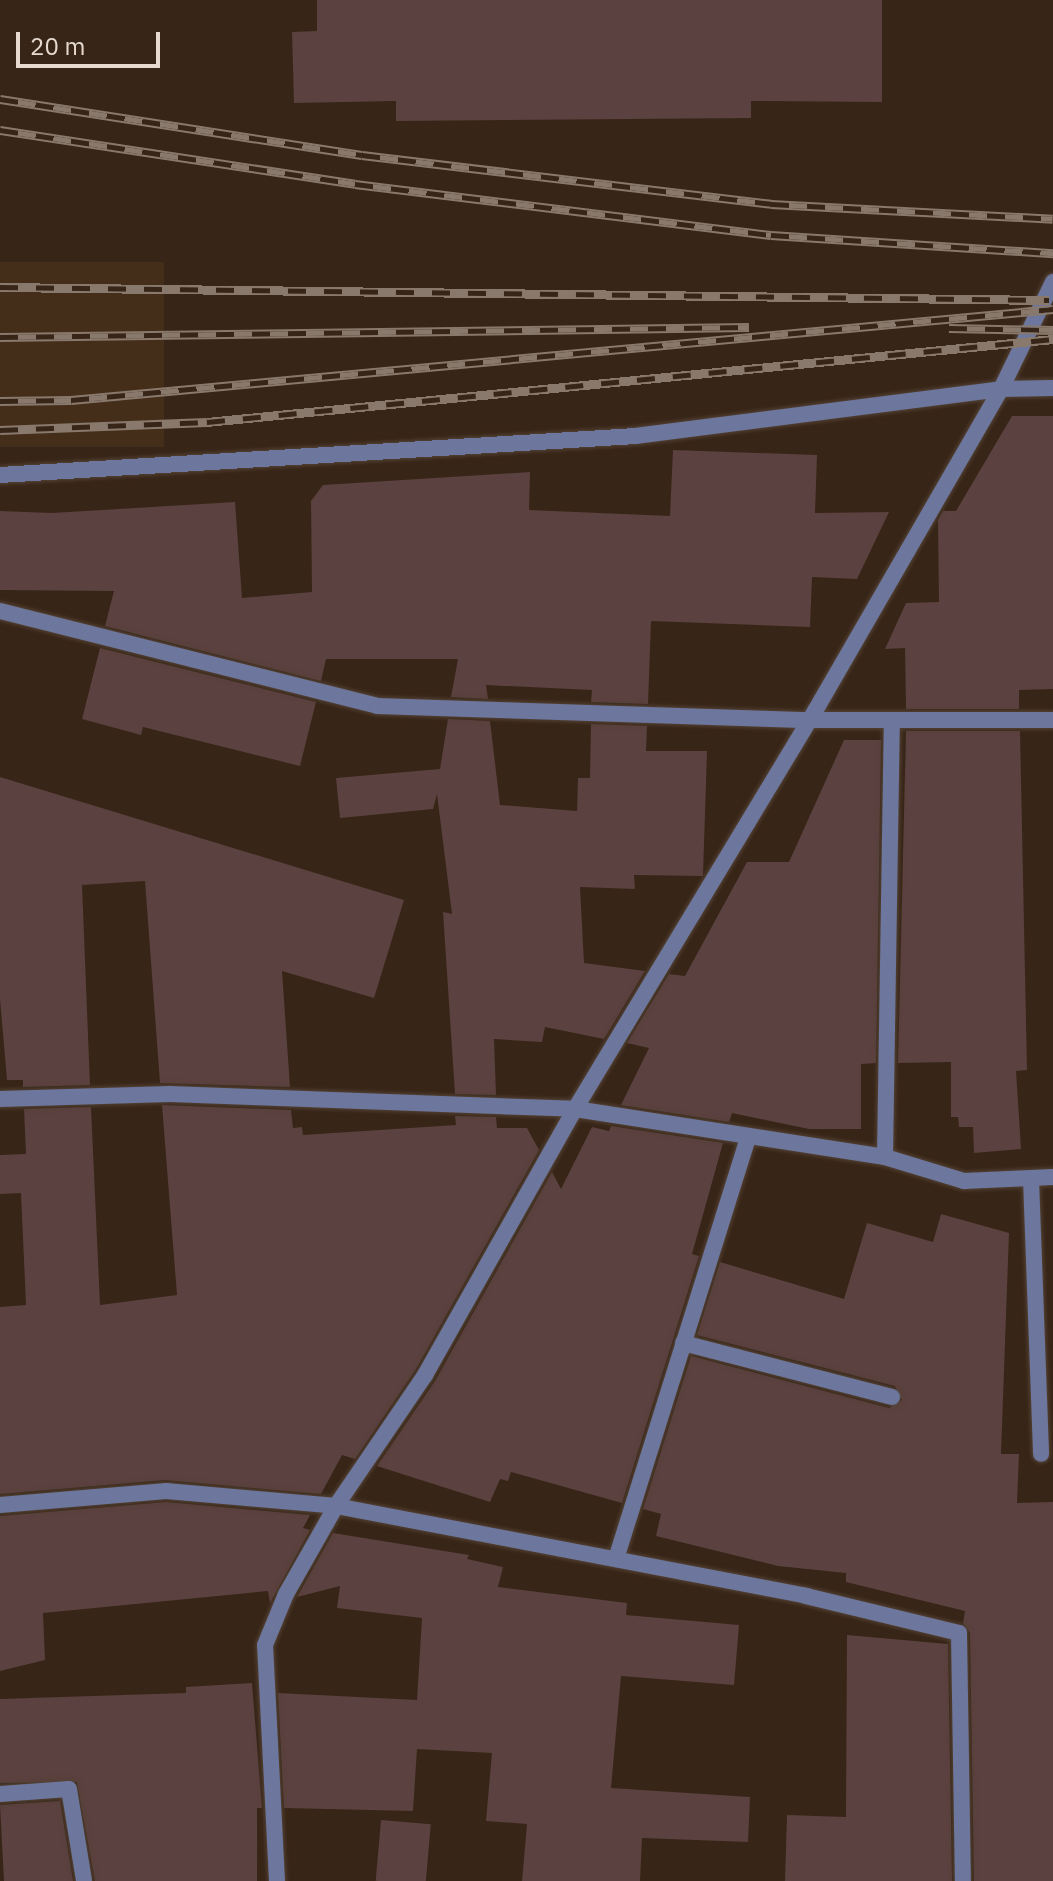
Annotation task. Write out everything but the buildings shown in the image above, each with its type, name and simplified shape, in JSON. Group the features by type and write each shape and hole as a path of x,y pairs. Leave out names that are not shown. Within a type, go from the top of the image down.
{"street":[{"path":"277,1881 265,1645 286,1594 336,1506 425,1375 575,1109 809,720 1001,389 1053,282"},
{"path":"0,475 635,436 1001,389 1053,388"},
{"path":"0,611 377,706 809,720 1053,720"},
{"path":"885,1157 892,720"},
{"path":"0,1099 170,1094 575,1109 885,1157 964,1181 1053,1177"},
{"path":"616,1559 748,1137"},
{"path":"1031,1179 1041,1454"},
{"path":"683,1343 892,1397"},
{"path":"0,1505 166,1491 336,1506 806,1596 959,1633 963,1881"},
{"path":"0,1794 69,1789 84,1881"}],"shaded area":[{"path":"0,262 164,262 164,447 0,447"}],"railway":[{"path":"0,99 362,155 771,204 1053,219"},
{"path":"0,130 355,184 771,235 1053,253"},
{"path":"0,287 1049,300"},
{"path":"0,401 71,400 1053,309"},
{"path":"0,337 749,327"},
{"path":"949,328 1053,330"},
{"path":"0,430 207,422 1053,339"}]}
